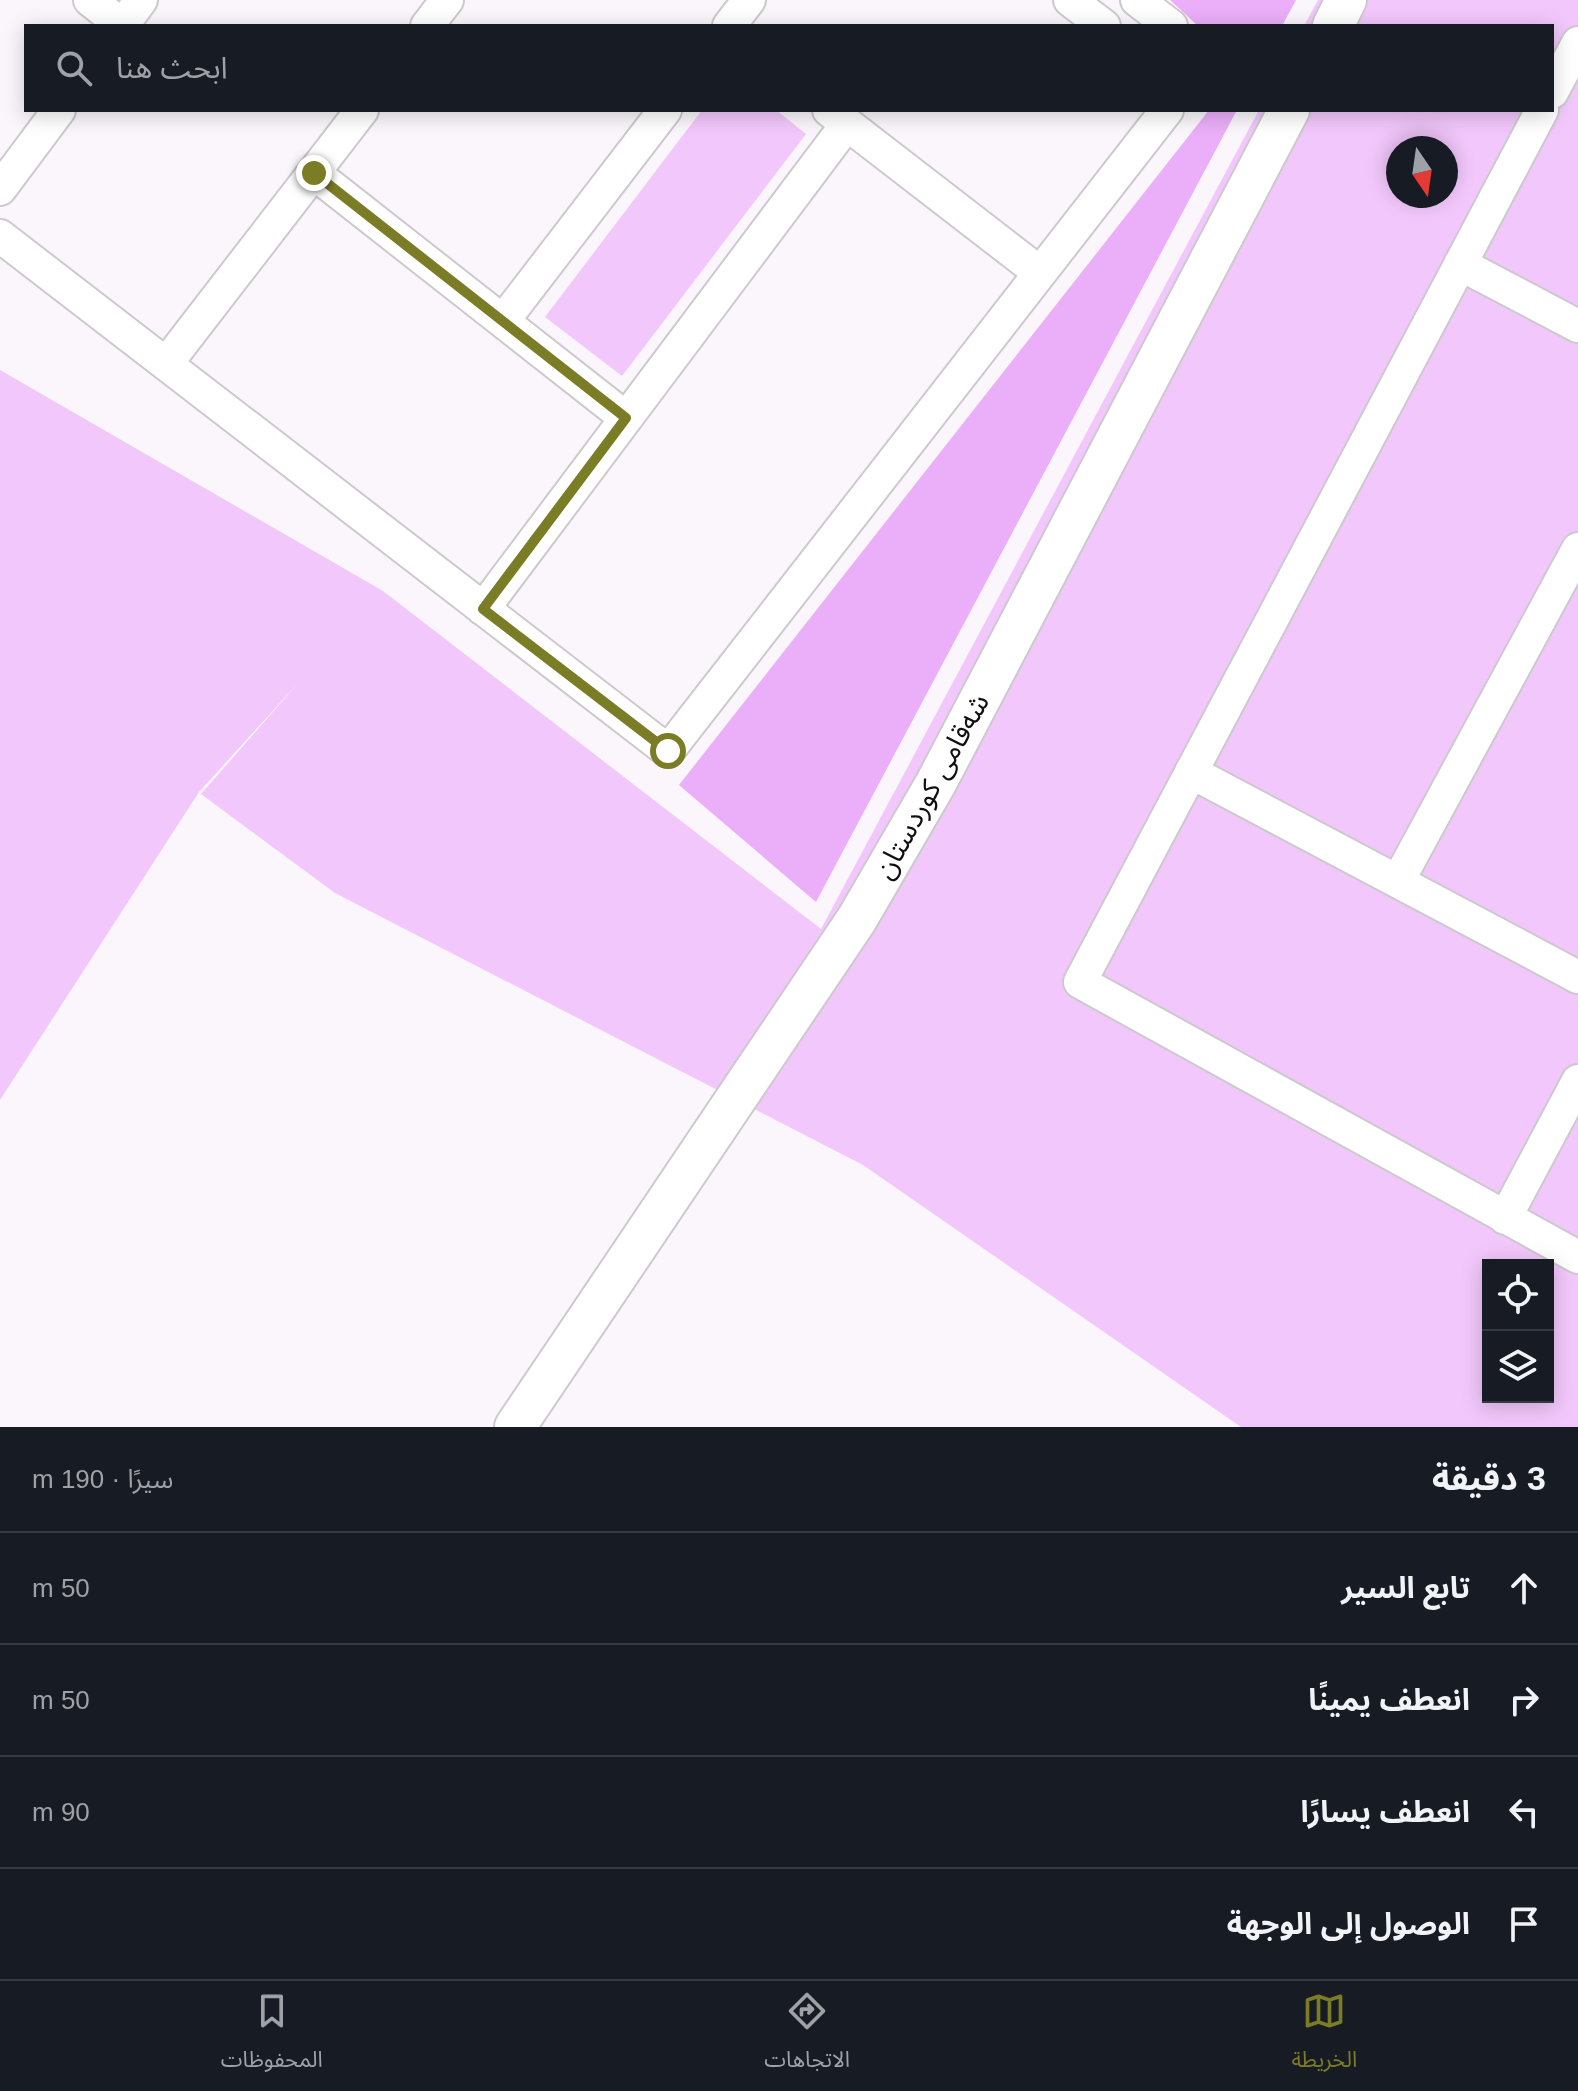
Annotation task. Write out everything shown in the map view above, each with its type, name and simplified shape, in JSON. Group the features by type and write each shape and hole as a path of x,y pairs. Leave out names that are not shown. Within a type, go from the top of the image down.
{"street":[{"path":"90,0 120,24"},
{"path":"123,24 141,0"},
{"path":"429,24 447,0"},
{"path":"731,24 749,0"},
{"path":"1070,0 1101,24"},
{"path":"1137,0 1168,24"},
{"path":"1334,24 1346,0"},
{"path":"1554,89 1575,54"},
{"path":"0,189 58,112"},
{"path":"166,364 360,112"},
{"path":"503,321 663,112"},
{"path":"0,236 668,751 1165,112"},
{"name":"شەقامی کوردستان","path":"515,1427 857,919 936,783 1288,112"},
{"path":"1541,112 1080,982 1578,1257"},
{"path":"483,609 626,418 838,117 1040,273"},
{"path":"314,173 626,418"},
{"path":"1460,264 1578,326"},
{"path":"1398,881 1578,549"},
{"path":"1191,772 1578,977"},
{"path":"1505,1218 1578,1081"}],"shaded area":[{"path":"1170,0 1296,0 1283,24 1196,24"},
{"path":"1318,0 1578,0 1578,1427 1241,1427 863,1165 335,893 201,794 300,681 199,792 0,1100 0,370 383,591 821,929 1258,112 1554,112 1554,24 1305,24"},
{"path":"700,112 778,112 806,134 622,376 545,317"},
{"path":"1207,112 1236,112 816,902 679,785"}],"route":[{"path":"314,173 626,418 483,609 668,751"}]}
